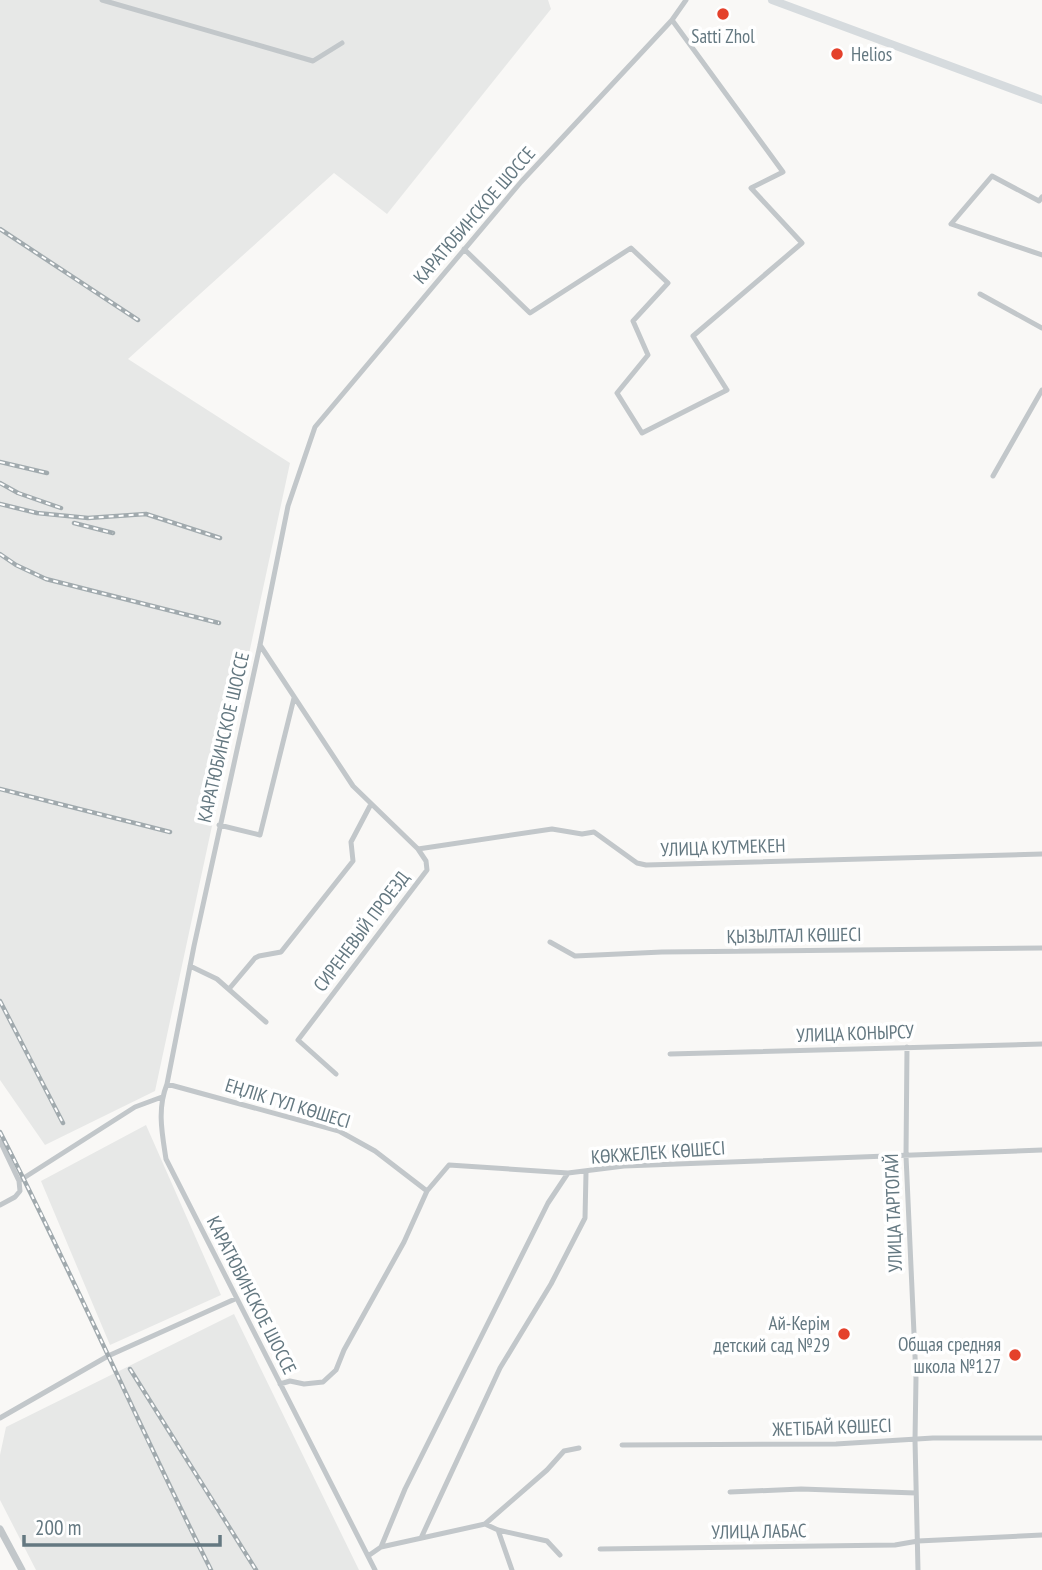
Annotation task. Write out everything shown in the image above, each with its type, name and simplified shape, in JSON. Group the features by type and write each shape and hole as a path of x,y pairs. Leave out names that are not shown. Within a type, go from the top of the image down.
{"main road":[{"path":"772,0 1042,100"}],"street":[{"path":"102,0 313,61 342,43"},
{"name":"КАРАТЮБИНСКОЕ ШОССЕ","path":"375,1570 166,1159 161,1126 162,1097 167,1084 219,825 288,506 315,427 521,182 672,20 686,0"},
{"path":"464,249 530,313 631,248 668,283 634,321 648,355 617,393 642,433 727,390 693,336 802,243 751,188 783,172 672,20"},
{"path":"1042,197 1039,201 992,176 951,224 1042,255"},
{"path":"980,293 1042,328"},
{"path":"993,477 1042,390"},
{"name":"СИРЕНЕВЫЙ ПРОЕЗД","path":"260,645 354,786 418,849 426,861 426,870 298,1040 336,1074"},
{"path":"219,825 260,835 295,698"},
{"path":"229,989 255,958 281,953 353,861 351,842 371,804"},
{"name":"УЛИЦА КУТМЕКЕН","path":"418,849 552,829 582,834 594,832 637,863 646,865 1042,854"},
{"name":"ҚЫЗЫЛТАЛ КӨШЕСІ","path":"550,942 575,956 662,952 1042,948"},
{"path":"190,966 217,979 266,1022"},
{"name":"УЛИЦА КОНЫРСУ","path":"670,1054 1042,1044"},
{"name":"УЛИЦА ТАРТОГАЙ","path":"907,1047 906,1156 916,1378 918,1570"},
{"name":"ЕҢЛІК ГҮЛ КӨШЕСІ","path":"167,1084 339,1131 375,1151 427,1191"},
{"path":"19,1181 135,1107 162,1097"},
{"path":"0,1141 19,1181 20,1191 0,1205"},
{"name":"КӨКЖЕЛЕК КӨШЕСІ","path":"381,1547 405,1489 464,1369 548,1203 568,1174 624,1166 1042,1150"},
{"path":"280,1384 290,1381 304,1384 323,1382 336,1370 344,1350 404,1242 427,1191 449,1165 568,1174"},
{"path":"422,1538 500,1368 551,1284 585,1218 586,1173"},
{"path":"0,1418 108,1356 235,1299"},
{"name":"ЖЕТІБАЙ КӨШЕСІ","path":"622,1445 836,1444 1042,1438"},
{"path":"368,1556 381,1547 485,1524 547,1470 564,1451 579,1448"},
{"path":"730,1492 801,1489 916,1493"},
{"path":"485,1524 498,1530 547,1541 560,1555"},
{"path":"0,1530 22,1570"},
{"path":"498,1530 512,1570"},
{"name":"УЛИЦА ЛАБАС","path":"600,1549 895,1545 918,1541 1042,1535"}],"shaded area":[{"path":"0,0 548,0 551,9 387,214 334,173 128,359 290,463 155,1091 45,1145 0,1080"},
{"path":"146,1125 221,1295 110,1345 41,1181"},
{"path":"234,1314 359,1570 36,1570 0,1500 0,1455 6,1427"}],"railway":[{"path":"0,229 138,320"},
{"path":"0,462 47,473"},
{"path":"0,483 18,493 61,508"},
{"path":"0,504 37,513 88,518 146,514 220,538"},
{"path":"74,523 113,533"},
{"path":"0,554 46,579 219,623"},
{"path":"0,789 170,832"},
{"path":"0,1001 63,1123"},
{"path":"0,1132 211,1570"},
{"path":"130,1369 256,1570"}],"place":[{"name":"Satti Zhol","path":"723,14"},
{"name":"Helios","path":"837,54"},
{"name":"Ай-Керім детский сад №29","path":"844,1334"},
{"name":"Общая средняя школа №127","path":"1015,1355"}]}
